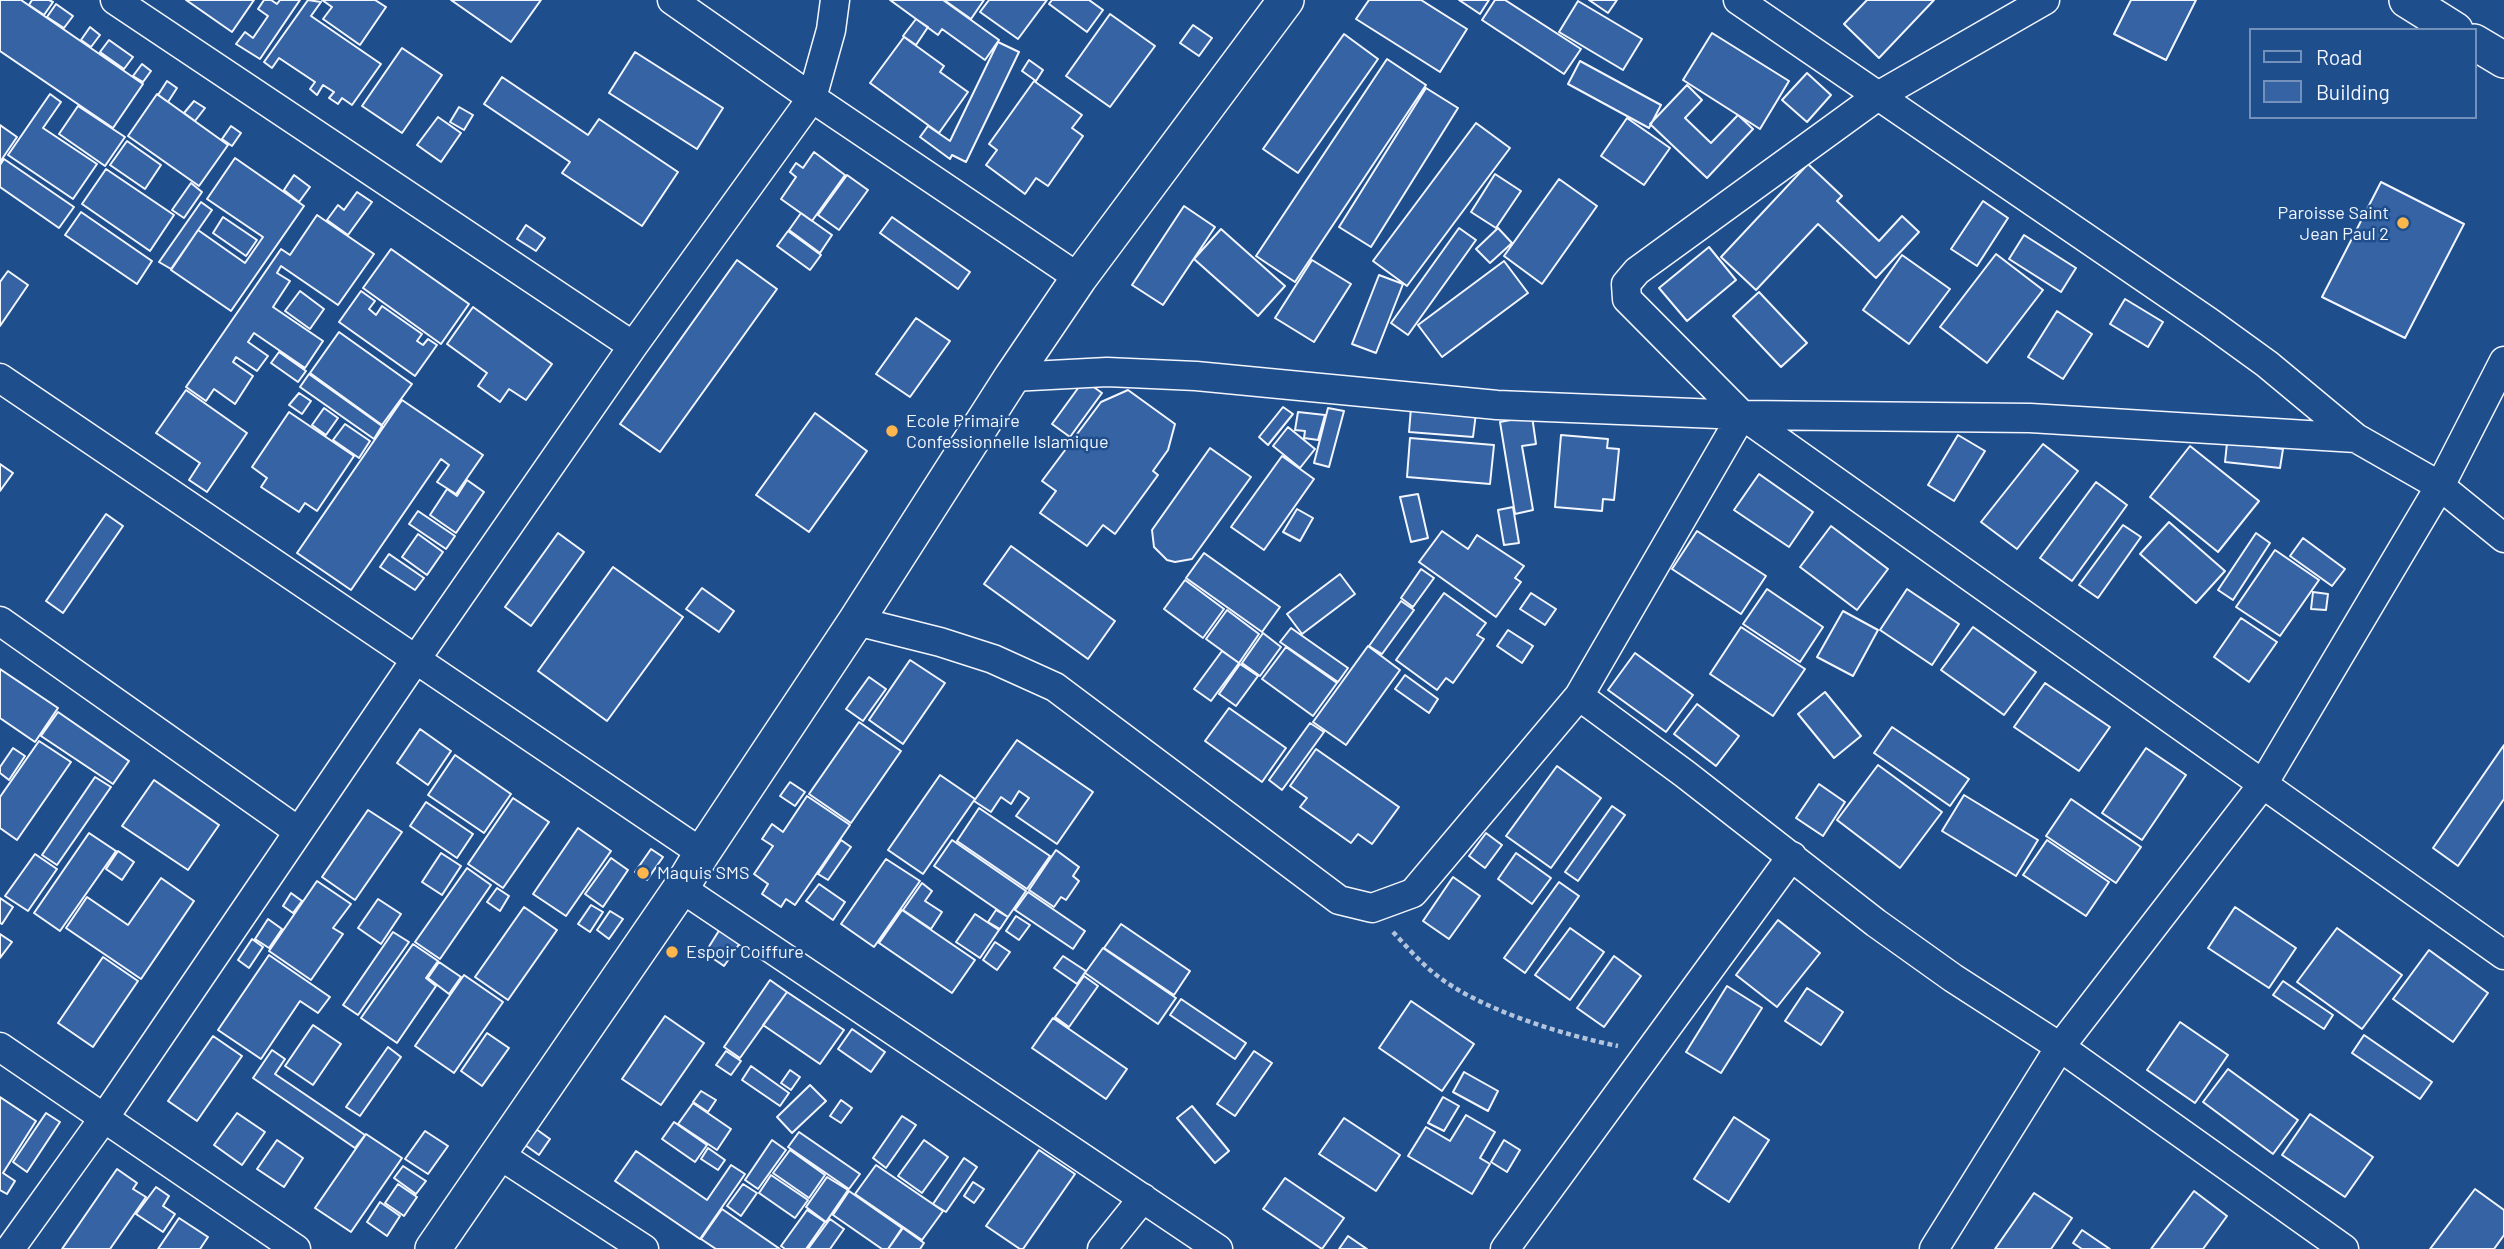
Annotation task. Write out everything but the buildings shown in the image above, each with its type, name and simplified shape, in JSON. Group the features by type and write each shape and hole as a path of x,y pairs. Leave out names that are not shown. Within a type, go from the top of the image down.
{"street":[{"path":"672,0 812,99 1079,278"},
{"path":"10,1249 104,1118 415,659 633,346 812,99 831,30 835,0"},
{"path":"433,1249 681,888 1079,278 1286,0"},
{"path":"1738,0 2238,343 2356,438 2440,486 2504,538"},
{"path":"2045,0 1878,96 1637,271 1626,284 1627,299 1742,415 2504,955"},
{"path":"2407,0 2452,28"},
{"path":"130,5 633,346"},
{"path":"2476,43 2504,60"},
{"path":"1934,1249 2060,1047 2263,784 2440,486 2504,361"},
{"path":"1012,377 1107,372 1183,376 1497,405 1742,415 2030,418 2356,438"},
{"path":"0,378 702,853"},
{"path":"856,621 940,642 993,659 1055,687 1339,900 1372,908 1413,893 1578,696 1742,415"},
{"path":"0,621 298,831"},
{"path":"1578,696 1792,856 1876,923 2060,1047 2344,1249"},
{"path":"1506,1249 1792,856"},
{"path":"681,888 1218,1249"},
{"path":"0,1046 296,1249"},
{"path":"498,1154 644,1249"},
{"path":"1102,1249 1143,1198"}],"path":[{"path":"1372,908 1434,974 1464,994 1576,1037 1650,1052"}],"place":[{"name":"Paroisse Saint Jean Paul 2","path":"2403,223"},
{"name":"Ecole Primaire Confessionnelle Islamique","path":"892,431"},
{"name":"Maquis SMS","path":"643,873"},
{"name":"Espoir Coiffure","path":"672,952"}]}
